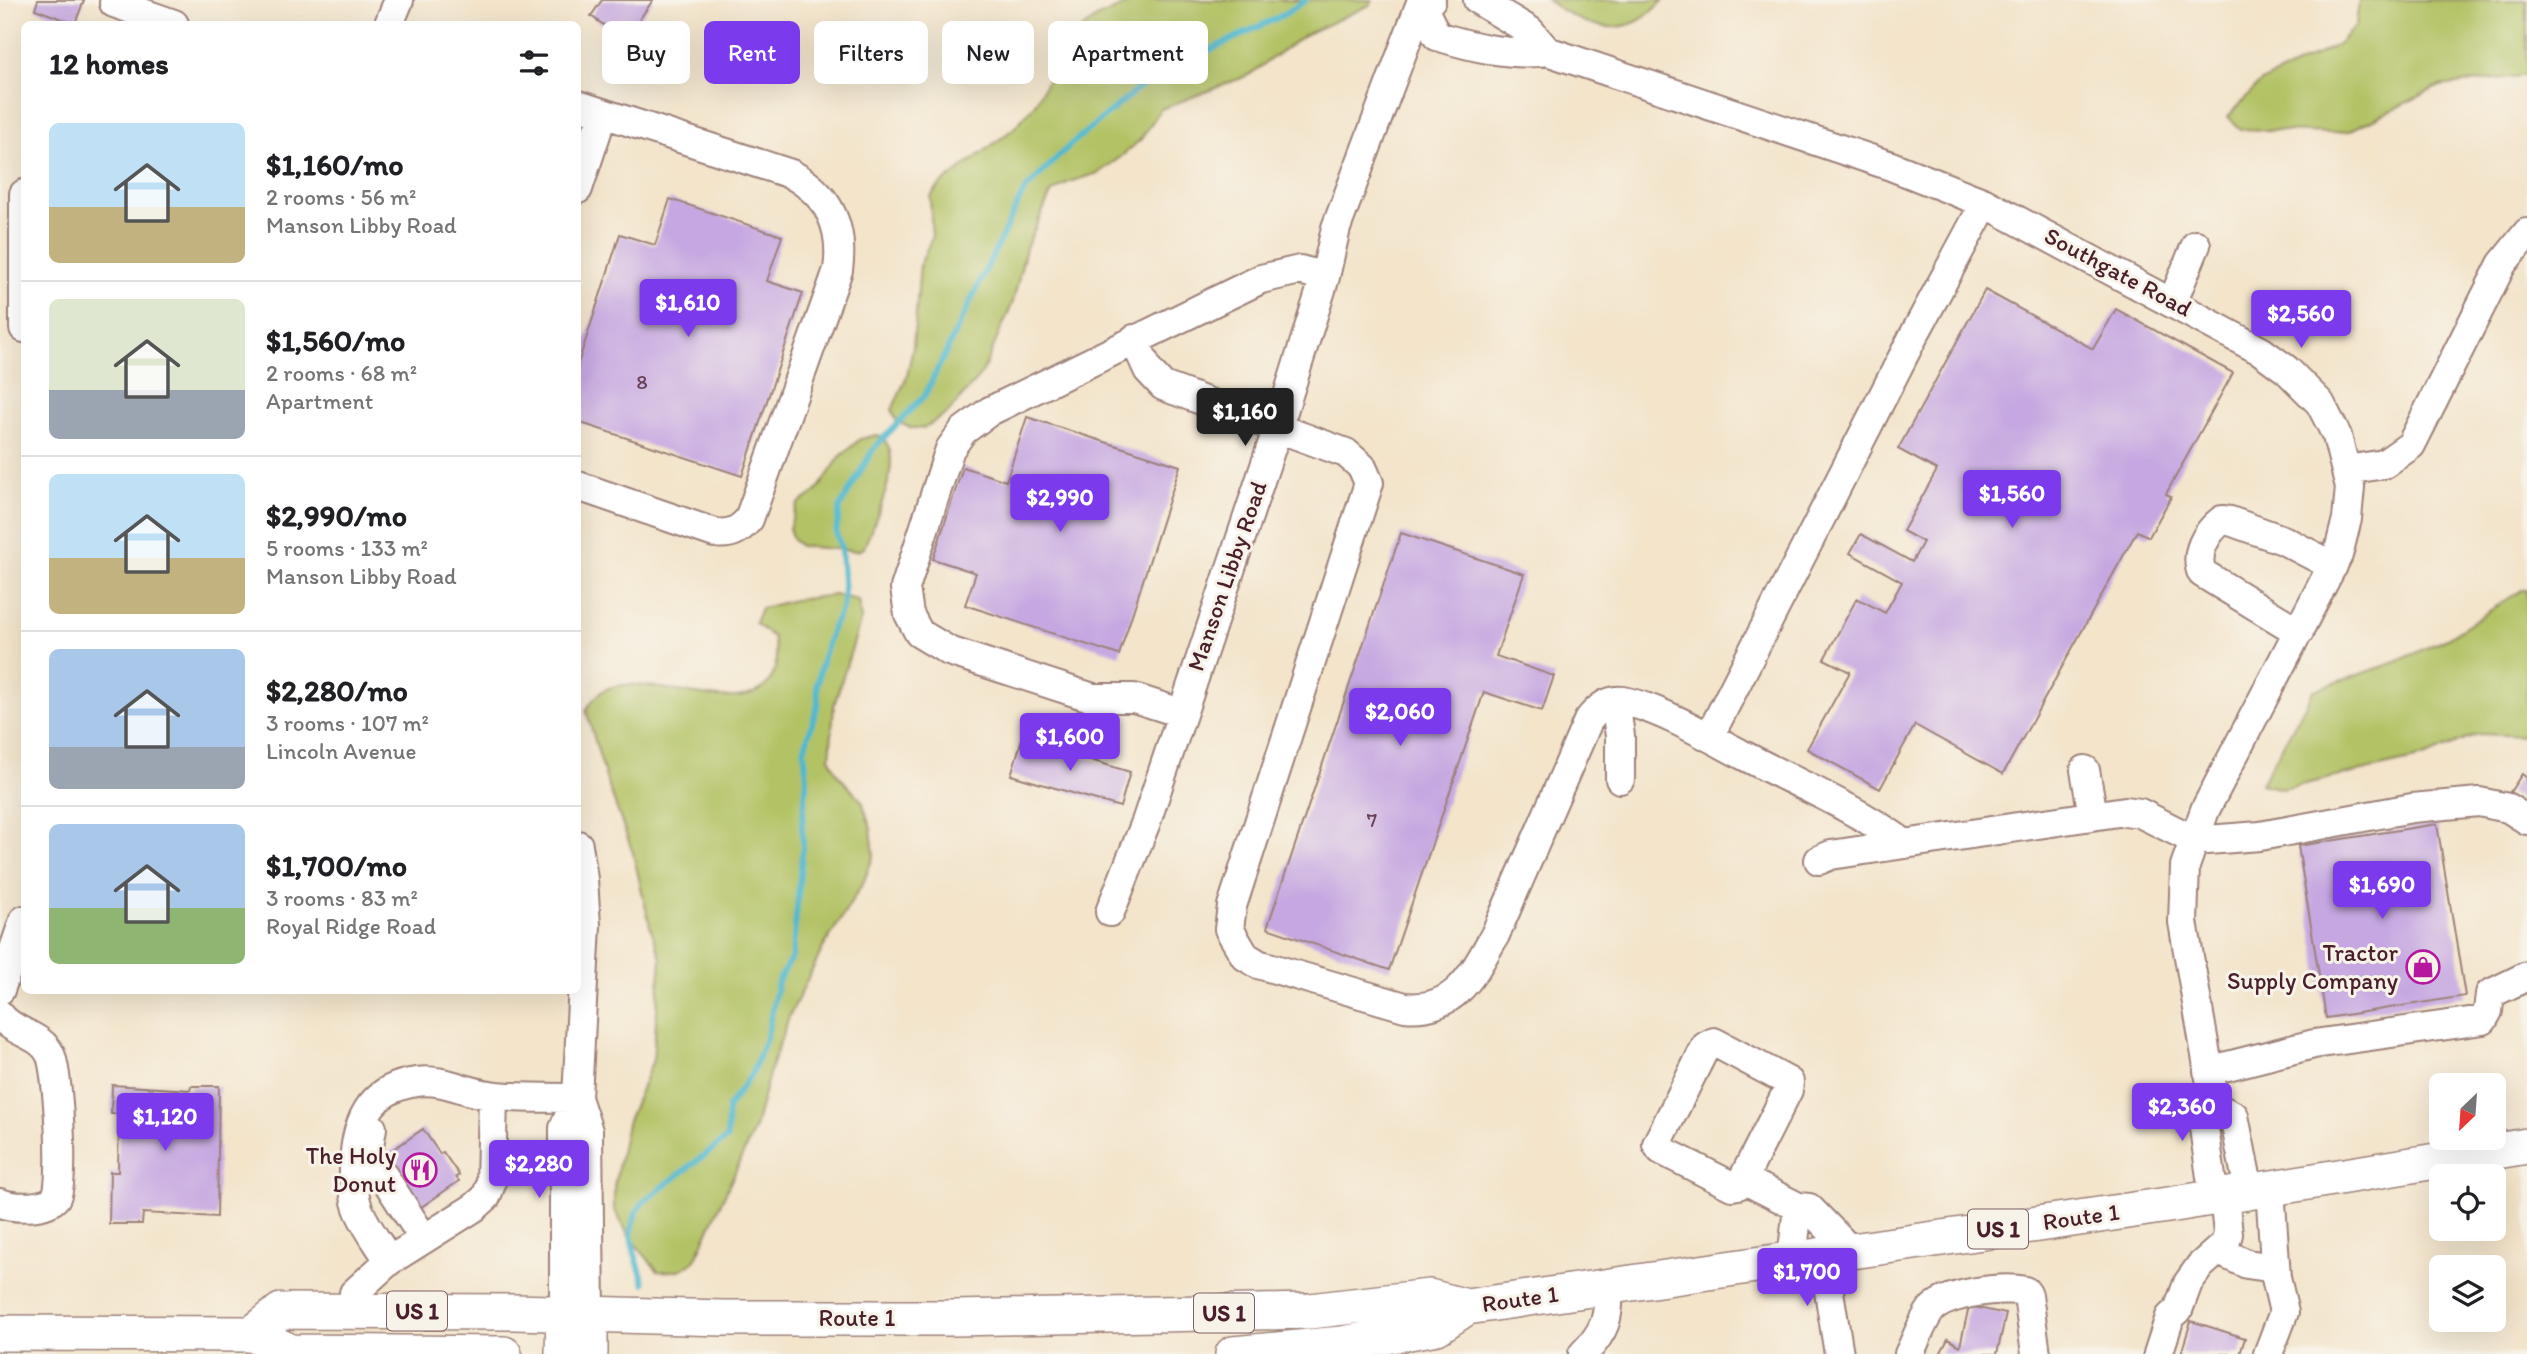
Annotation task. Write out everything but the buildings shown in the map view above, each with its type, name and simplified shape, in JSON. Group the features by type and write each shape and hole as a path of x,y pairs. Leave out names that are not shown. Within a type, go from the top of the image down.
{"main road":[{"name":"Route 1","path":"252,1334 281,1311 861,1318 1310,1311 1429,1297 1467,1307 2239,1193 2527,1146"},
{"name":"Route 1","path":"1242,1354 1296,1351 1437,1327 1467,1307"},
{"path":"563,1354 577,1313"},
{"path":"577,1313 590,1354"},
{"name":"US 1","path":"0,1333 65,1344 252,1334 291,1352 504,1354"}],"street":[{"path":"390,21 399,0"},
{"name":"Southgate Road","path":"1478,0 1531,31 1547,51"},
{"name":"Southgate Road","path":"1424,1 1437,36 1471,46 1524,54 1547,51 1891,166 1985,203 2173,301 2262,351 2297,379 2326,414 2337,436 2347,470 2349,509 2333,566 2193,838 2185,866 2183,922 2215,1107 2234,1116 2239,1193"},
{"name":"Manson Libby Road","path":"1110,912 1146,822 1278,427 1325,277 1336,228 1424,1"},
{"path":"114,3 165,21"},
{"path":"581,169 590,109 791,174 807,183 825,199 834,216 841,253 838,270 749,519 743,526 730,533 715,533 581,487"},
{"path":"1709,737 1913,337 1985,203"},
{"path":"2347,470 2384,464 2411,445 2502,264 2527,233"},
{"path":"2173,301 2196,244"},
{"path":"1181,713 1134,698 1093,698 949,651 919,633 905,599 905,588 944,464 950,449 963,431 1009,400 1261,279 1300,270 1325,277"},
{"path":"1134,339 1149,370 1163,386 1346,453 1362,467 1370,489 1232,906 1228,929 1245,956 1258,964 1405,1007 1422,1009 1450,998 1477,968 1495,935 1588,721 1605,705 1615,701 1638,706 1709,737 1877,823 1905,844"},
{"path":"2299,632 2202,573 2199,560 2204,542 2214,526 2222,520 2283,540 2333,566"},
{"path":"1615,701 1620,736 1620,779"},
{"path":"2085,770 2093,815"},
{"path":"1819,860 1825,856 2125,811 2140,813 2193,838 2218,841 2260,836 2412,808 2479,802 2508,808 2527,820"},
{"path":"581,869 584,893 581,949"},
{"path":"0,990 21,929"},
{"path":"2208,1071 2314,1044 2483,1020 2488,1011 2490,994 2527,976"},
{"path":"577,1313 588,1131 576,1098 579,994"},
{"path":"0,1015 11,1027 39,1042 52,1057 61,1167 60,1188 52,1201 41,1205 1,1205"},
{"path":"1714,1042 1786,1079 1790,1086 1743,1179 1738,1185 1732,1186 1661,1150 1657,1144 1706,1046 1714,1042"},
{"path":"389,1261 356,1204 355,1141 364,1113 387,1092 404,1084 440,1083 481,1093"},
{"path":"424,1239 368,1152 369,1134 384,1111 413,1095 438,1090 576,1098"},
{"path":"353,1311 354,1293 389,1261 475,1207 489,1190 481,1093"},
{"path":"1743,1179 1798,1207 1810,1208 1822,1255 1839,1354"},
{"path":"2171,1354 2179,1321 2178,1310 2188,1283 2200,1266 2219,1251 2228,1234 2239,1193"},
{"path":"2239,1193 2276,1273 2284,1312 2268,1354"},
{"path":"1798,1207 1822,1255"},
{"path":"2219,1251 2276,1273"},
{"path":"2253,1354 2266,1300 2276,1273"},
{"path":"1583,1354 1600,1337 1606,1324 1608,1286"},
{"path":"1909,1354 1935,1307 1961,1296 2006,1288 2025,1291 2028,1295 2036,1354"},
{"path":"2158,1354 2170,1317 2178,1310"}],"green space":[{"path":"1136,0 1372,0 1370,5 1304,35 1249,75 1161,109 1141,139 1122,156 1098,173 1069,182 1051,193 1026,248 1013,302 982,373 948,413 924,428 911,428 897,422 892,410 907,376 913,347 920,265 932,237 930,197 940,185 1013,129 1033,107 1048,80 1048,84 1208,84 1208,21 1093,21"},
{"path":"1547,0 1664,0 1638,21 1613,27 1590,24"},
{"path":"2359,0 2527,0 2527,75 2440,86 2349,131 2330,133 2241,129 2228,117 2261,82 2337,45 2356,25"},
{"path":"876,435 886,443 891,455 890,470 881,505 864,548 857,551 800,546 793,540 789,528 798,504 816,492 840,457 860,439"},
{"path":"2522,590 2527,590 2527,736 2478,734 2424,757 2283,789 2261,784 2314,690 2396,662 2447,638"},
{"path":"835,595 858,600 861,619 834,705 830,759 838,775 862,801 871,829 874,855 863,883 823,948 789,1017 770,1070 755,1128 697,1256 680,1270 658,1271 630,1238 614,1209 614,1187 627,1123 653,1060 661,958 650,926 633,853 607,782 586,710 605,690 627,685 729,697 751,694 767,684 776,664 773,637 755,623 761,608 794,600"}],"waterway":[{"path":"644,1283 632,1242 631,1233 636,1213 643,1202 727,1138 728,1107 751,1075 767,1036 778,981 792,957 807,780 804,750 818,704 817,684 823,657 842,608 844,592 841,549 836,533 840,507 874,448 925,395 1024,191 1070,145 1151,78 1283,15 1306,0"}],"place":[{"name":"Tractor Supply Company","path":"2423,967"},
{"name":"The Holy Donut","path":"420,1170"}]}
